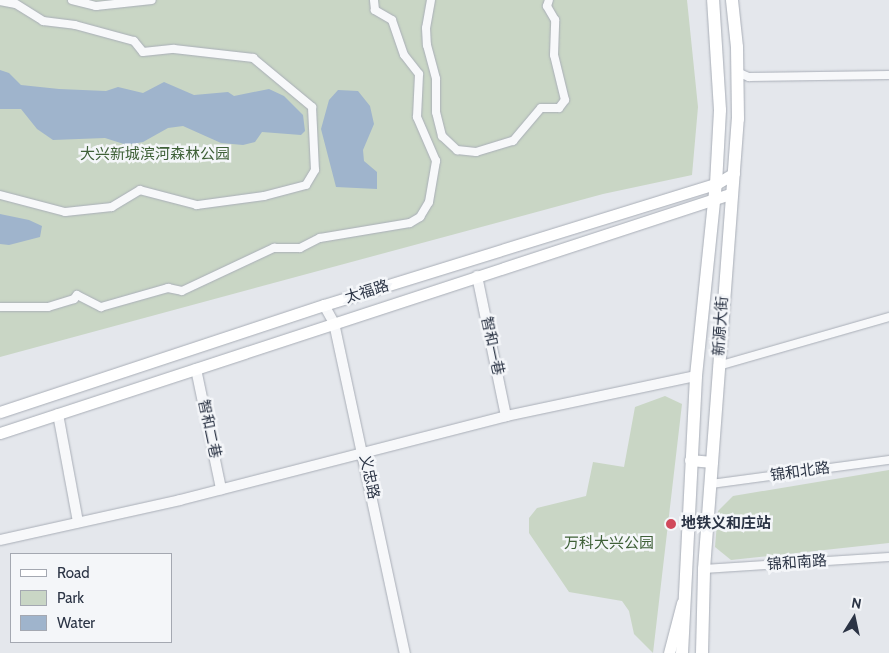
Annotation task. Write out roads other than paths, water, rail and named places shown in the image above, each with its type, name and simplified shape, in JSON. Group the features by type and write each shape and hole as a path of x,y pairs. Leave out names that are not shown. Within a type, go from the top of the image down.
{"main road":[{"path":"682,653 690,460 696,376 716,184 720,110 713,0"},
{"name":"新源大街","path":"703,653 704,569 730,194 734,173 738,72 732,0"},
{"name":"太福路","path":"0,412 324,305 716,184 734,173"},
{"name":"太福路","path":"0,433 477,276 714,201 730,194"},
{"path":"690,460 712,462"},
{"path":"669,653 683,601"}],"street":[{"path":"72,0 96,6 152,0"},
{"path":"0,307 48,308 74,299 77,295 101,307 168,288 182,291 274,248 300,248 320,238 410,223 420,216 429,202 436,161 417,117 419,74 404,55 392,20 375,10 374,0"},
{"path":"431,0 426,28 427,46 436,78 436,112 442,136 457,150 476,152 513,141 541,108 559,108 565,100 554,55 555,20 547,6 549,0"},
{"path":"0,1 16,4 43,21 134,41 143,52 174,49 253,58 312,107 315,170 306,185 264,196 197,205 140,190 112,207 65,212 0,195"},
{"path":"738,72 748,77 889,75"},
{"name":"智和一巷","path":"477,276 506,416"},
{"name":"义忠路","path":"324,305 334,323 364,452 405,653"},
{"path":"718,366 889,317"},
{"name":"智和二巷","path":"196,369 221,489"},
{"path":"0,540 221,489 506,416 696,376"},
{"path":"58,414 78,522"},
{"name":"锦和北路","path":"711,484 889,460"},
{"name":"锦和南路","path":"704,569 889,557"}],"water":[{"path":"0,70 9,73 21,85 59,89 106,91 118,87 143,93 164,82 194,95 228,92 234,96 269,89 284,96 303,115 305,131 301,135 262,132 255,142 243,145 221,143 183,126 168,128 143,142 127,145 105,138 53,140 37,129 21,109 0,109"},
{"path":"338,90 358,91 370,106 374,124 363,150 364,161 377,172 377,189 336,187 321,129 329,100"},
{"path":"0,214 29,220 42,226 40,237 9,245 0,244"}],"place":[{"name":"地铁义和庄站","path":"671,524"}],"park label":[{"name":"大兴新城滨河森林公园","path":"155,155"},
{"name":"万科大兴公园","path":"609,544"}]}
